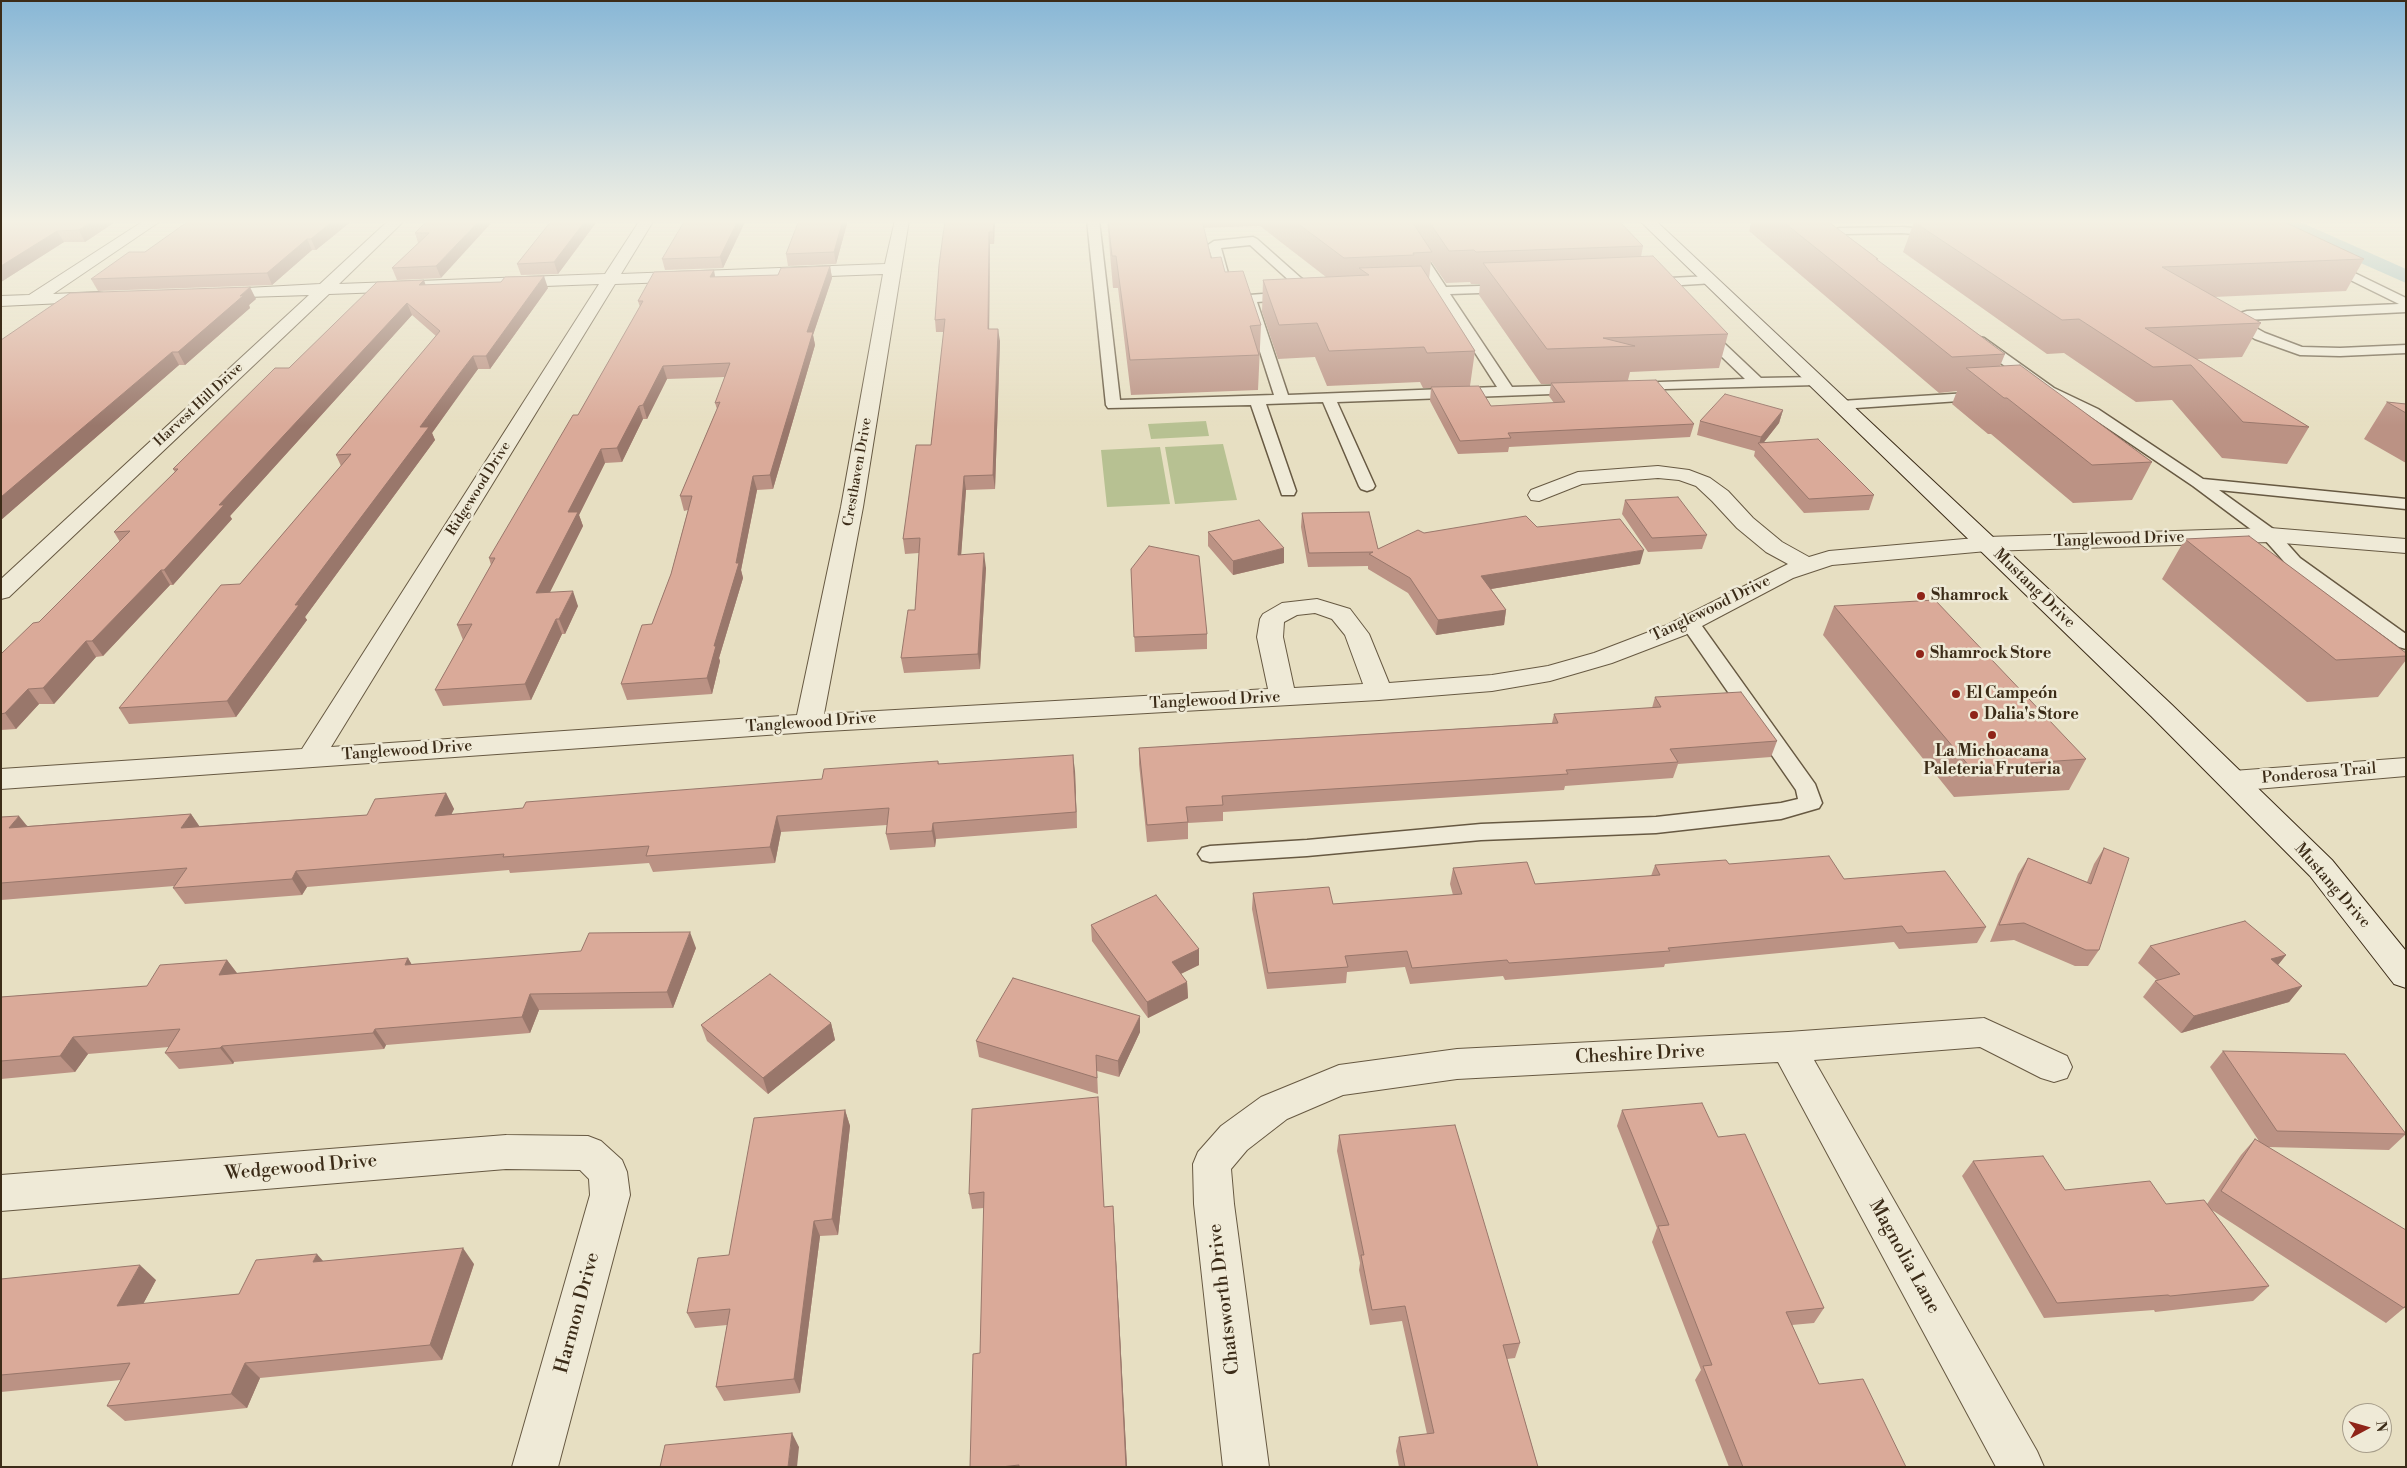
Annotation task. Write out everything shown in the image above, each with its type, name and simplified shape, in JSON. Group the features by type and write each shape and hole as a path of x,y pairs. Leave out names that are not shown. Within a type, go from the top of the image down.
{"street":[{"path":"32,300 50,289"},
{"name":"Harvest Hill Drive","path":"1,592 325,289"},
{"path":"198,294 338,289"},
{"name":"Ridgewood Drive","path":"312,757 604,289"},
{"name":"Cresthaven Drive","path":"810,723 852,507 889,289"},
{"name":"Mustang Drive","path":"1718,289 1987,544 2321,868 2406,975"},
{"path":"5,308 32,300 110,297"},
{"path":"1539,494 1578,478 1658,472 1682,474 1703,482 1720,496 1745,523 1774,547 1806,565"},
{"name":"Tanglewood Drive","path":"1,779 810,723 1378,692 1492,683 1550,673 1602,658 1690,622 1786,572 1829,558 1987,544 2270,536 2406,546"},
{"path":"1283,697 1270,637 1272,619 1291,608 1317,606 1341,614 1357,634 1378,692"},
{"name":"Ponderosa Trail","path":"2233,781 2406,767"},
{"name":"Cheshire Drive","path":"1234,1138 1274,1108 1339,1080 1457,1064 1788,1047 1984,1032 2054,1067"},
{"name":"Magnolia Lane","path":"1788,1047 2021,1467"},
{"name":"Chatsworth Drive","path":"1234,1138 1212,1164 1214,1204 1246,1467"},
{"name":"Wedgewood Drive","path":"1,1193 506,1152 588,1153 598,1162"},
{"name":"Harmon Drive","path":"535,1467 610,1195 608,1172 598,1162"}],"lane":[{"path":"1100,289 1113,405 1597,388"},
{"path":"1233,289 1249,299 1322,295 1311,289"},
{"path":"1439,289 1507,391"},
{"path":"1655,289 1666,289"},
{"path":"2377,289 2406,303"},
{"path":"1393,292 1443,295 1521,291"},
{"path":"1249,299 1282,398"},
{"path":"2406,308 2330,310 2248,315 2238,318 2244,327 2260,336 2300,351 2340,352 2406,349"},
{"path":"1694,323 1756,383"},
{"path":"1970,334 2049,392 2093,412 2199,483 2270,536 2294,562 2406,643"},
{"path":"1617,388 1816,381"},
{"path":"2030,393 2049,392"},
{"path":"1841,405 2001,395"},
{"path":"1328,396 1367,486"},
{"path":"1257,400 1288,491"},
{"path":"2199,483 2406,504"},
{"path":"1210,854 1307,848 1481,832 1656,825 1781,811 1811,803 1807,789 1690,622"}],"green space":[{"path":"1206,421 1209,436 1151,439 1148,424"},
{"path":"1223,444 1237,500 1175,504 1165,447"},
{"path":"1160,447 1170,504 1107,507 1101,450"}],"building":[{"path":"248,289 240,296 244,295 178,352 172,352 1,497 1,340 70,293"},
{"path":"370,289 535,289 486,356 473,356 460,373 420,427 429,427 295,605 299,605 227,701 119,708 221,585 240,584 351,454 336,455 440,331 407,303 219,505 224,505 164,570 161,570 92,641 86,641 43,688 28,689 5,713 1,714 1,654 33,623 39,622 130,531 114,532 178,469 173,469 275,368 289,368"},
{"path":"645,289 822,289 807,332 813,332 770,475 753,476 736,563 739,563 714,646 716,646 707,678 621,684 642,625 652,624 671,574 692,496 680,496 720,402 715,403 730,363 663,366 643,405 639,406 617,448 601,449 568,512 578,512 536,593 573,591 559,619 556,619 525,684 435,690 472,624 457,625 495,558 489,558 573,415 578,415 643,301 638,301"},
{"path":"937,289 988,289 988,329 998,329 993,475 964,476 958,555 984,553 978,654 901,658 908,610 915,610 920,538 903,539 916,445 931,445 945,319 935,320"},
{"path":"1120,289 1249,289 1261,325 1250,326 1259,355 1130,360"},
{"path":"1266,289 1435,289 1475,351 1427,353 1424,347 1329,351 1317,323 1279,325"},
{"path":"1502,289 1684,289 1728,334 1603,338 1635,346 1547,349"},
{"path":"1867,289 1916,289 2005,354 1952,357"},
{"path":"2014,289 2200,289 2261,323 2145,328 2309,427 2243,422 2191,365 2153,367 2079,319 2062,320"},
{"path":"2020,365 2152,462 2092,465 1966,368"},
{"path":"1656,380 1694,424 1508,433 1511,438 1460,441 1431,387 1479,386 1491,406 1565,402 1551,383"},
{"path":"1725,394 1783,410 1761,437 1700,421"},
{"path":"2387,402 2406,404 2406,413"},
{"path":"1818,439 1874,495 1809,499 1758,443"},
{"path":"1678,497 1707,535 1652,538 1625,500"},
{"path":"1369,512 1378,549 1418,530 1424,533 1526,516 1537,527 1620,519 1644,550 1481,576 1506,610 1438,620 1410,578 1369,554 1373,552 1309,553 1302,513"},
{"path":"1259,520 1284,548 1233,561 1208,532"},
{"path":"2249,536 2406,653 2406,656 2336,660 2185,539"},
{"path":"1149,546 1199,556 1207,634 1134,637 1131,569"},
{"path":"1935,600 2086,759 1970,767 1834,606"},
{"path":"1741,692 1777,741 1670,749 1678,762 1566,770 1568,774 1222,796 1223,805 1186,807 1188,822 1147,825 1139,748 1558,723 1554,714 1661,707 1655,697"},
{"path":"1073,755 1076,812 933,823 932,831 886,834 889,808 777,816 770,847 646,856 649,846 503,857 504,854 296,871 292,879 173,888 187,868 1,883 1,817 19,816 9,828 191,814 181,828 367,815 375,799 446,793 435,816 523,808 526,802 822,779 824,769 938,761 938,764"},
{"path":"2104,848 2129,858 2099,950 2086,950 2024,923 1999,925 2028,858 2091,884"},
{"path":"1829,856 1844,879 1945,871 1986,927 1907,933 1902,926 1668,948 1670,951 1509,963 1507,960 1412,968 1407,951 1345,956 1348,967 1268,973 1253,893 1329,887 1333,904 1462,894 1453,868 1527,862 1535,884 1660,875 1655,865 1726,860 1729,864"},
{"path":"1156,895 1199,949 1172,962 1187,982 1147,1002 1091,925"},
{"path":"2245,921 2286,955 2271,959 2302,986 2194,1016 2155,981 2180,974 2150,946"},
{"path":"690,932 667,992 530,994 522,1017 375,1029 373,1033 222,1046 220,1048 165,1053 180,1029 73,1037 60,1056 1,1061 1,997 147,986 160,965 227,960 219,975 408,958 405,965 581,951 589,933"},
{"path":"770,974 831,1023 763,1078 701,1025"},
{"path":"1013,978 1140,1016 1118,1061 1096,1055 1097,1078 976,1041"},
{"path":"2223,1051 2345,1054 2406,1134 2277,1131"},
{"path":"1098,1097 1104,1207 1113,1206 1126,1467 1019,1467 1019,1465 970,1467 973,1354 980,1353 984,1192 969,1194 972,1109"},
{"path":"1702,1103 1718,1137 1745,1134 1824,1308 1786,1312 1819,1384 1863,1379 1906,1467 1743,1467 1703,1366 1712,1365 1658,1226 1669,1225 1622,1110"},
{"path":"845,1110 832,1219 814,1221 794,1379 716,1387 730,1309 687,1313 698,1258 729,1255 754,1118"},
{"path":"1455,1125 1520,1343 1503,1345 1538,1467 1405,1467 1399,1437 1434,1433 1405,1306 1372,1310 1361,1255 1364,1255 1339,1135"},
{"path":"2255,1139 2406,1230 2406,1305 2404,1308 2221,1191"},
{"path":"2043,1156 2065,1190 2150,1181 2166,1204 2204,1200 2269,1286 2170,1296 2057,1303 1973,1161"},
{"path":"463,1248 430,1345 245,1363 231,1394 107,1406 130,1363 1,1375 1,1279 140,1265 117,1306 239,1294 256,1260 317,1254 313,1262"},
{"path":"792,1433 788,1467 660,1467 665,1445"}],"place":[{"name":"Shamrock","path":"1921,596"},
{"name":"Shamrock Store","path":"1920,654"},
{"name":"El Campeón","path":"1956,694"},
{"name":"Dalia's Store","path":"1974,715"},
{"name":"La Michoacana Paleteria Fruteria","path":"1992,735"}]}
